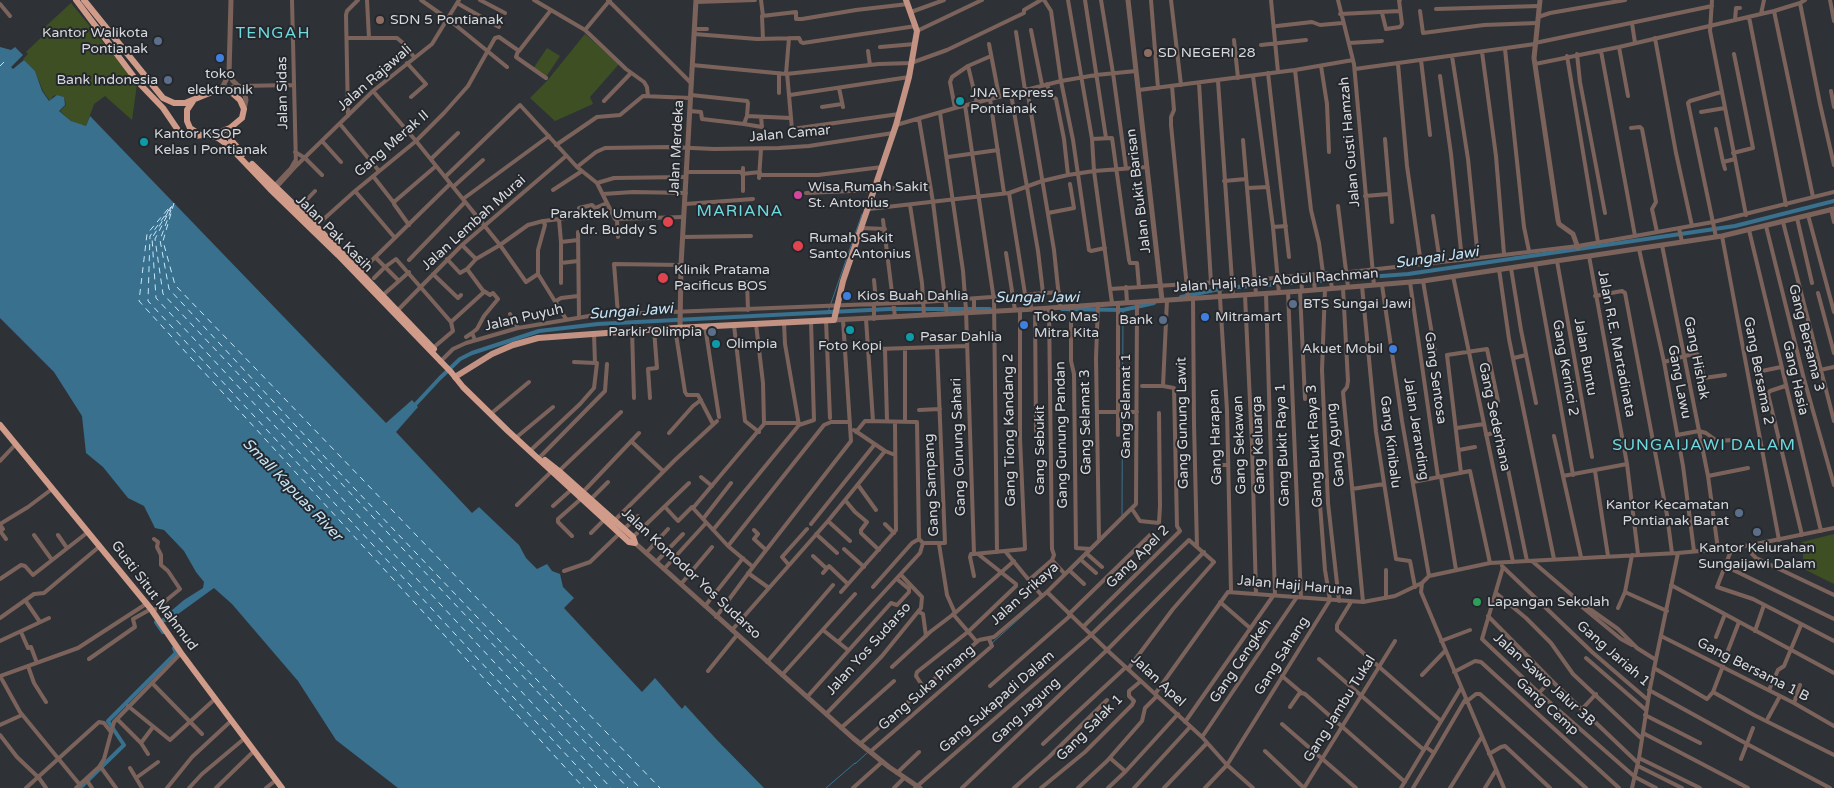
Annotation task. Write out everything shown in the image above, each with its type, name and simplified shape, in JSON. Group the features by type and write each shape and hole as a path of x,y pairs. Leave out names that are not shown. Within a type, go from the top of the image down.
{"highway":[{"path":"76,0 137,81 163,108 180,133 205,135 230,128 240,121 244,109 237,96 222,88 193,101 180,104 166,101 160,96 84,0"},
{"path":"193,101 187,110 187,121 190,128 205,135"},
{"name":"Jalan Pak Kasih","path":"230,128 229,136 233,144 384,295 406,322 434,348 442,360"},
{"name":"Jalan Pak Kasih","path":"205,135 218,138 228,145 442,360"},
{"path":"442,360 467,391 508,432 555,471 605,519 622,531"},
{"name":"Jalan Komodor Yos Sudarso","path":"454,374 581,495 592,498 615,520 622,531 634,540"},
{"name":"Gusti Situt Mahmud","path":"0,426 162,624 181,653 282,788"}],"main road":[{"path":"454,374 492,354 528,340 560,335 678,326 784,323 831,319 833,307 883,167 909,77 917,28 907,2"}],"street":[{"path":"222,88 229,74 231,0"},
{"name":"Jalan Sidas","path":"292,0 295,165"},
{"path":"348,116 346,15 347,11 358,0"},
{"path":"367,0 369,38"},
{"path":"421,0 428,2 508,67"},
{"path":"480,0 504,13"},
{"path":"536,0 585,30 631,73 646,84 648,96"},
{"path":"585,30 609,0 692,84"},
{"path":"696,1 755,0"},
{"path":"761,0 763,39"},
{"path":"911,12 944,0"},
{"path":"694,31 763,39 799,38 803,43 917,28 982,0"},
{"path":"692,66 787,73 911,63 947,50 1015,18 1024,13 1024,10 1043,0 1051,11 1060,81 1073,140 1089,251 1105,248"},
{"path":"1068,0 1092,139 1094,171 1110,290 1114,302 1118,434"},
{"path":"1085,0 1106,138"},
{"path":"1101,0 1126,168"},
{"name":"Jalan Bukit Barisan","path":"1128,0 1161,287 1164,299"},
{"path":"1151,0 1158,88"},
{"path":"1171,0 1181,86"},
{"path":"1271,0 1278,72"},
{"name":"Jalan Gusti Hamzah","path":"1338,0 1342,23 1355,69 1374,283"},
{"path":"1382,12 1384,27 1387,30 1401,26 1400,0"},
{"path":"1420,12 1423,33 1538,20 1550,13 1625,0"},
{"path":"1712,0 1710,25 1724,108 1746,214"},
{"path":"1762,14 1764,0"},
{"path":"1534,64 1619,47 1762,14 1805,0"},
{"path":"1830,0 1834,21"},
{"name":"Jalan Merdeka","path":"678,326 686,175 692,111 692,66 696,1"},
{"path":"458,2 499,27"},
{"name":"Jalan Rajawali","path":"275,187 295,165 324,143 373,91 432,44 458,2"},
{"path":"763,16 796,12 796,19 802,19 907,2"},
{"path":"1436,9 1539,3 1534,64 1558,220 1559,224 1573,234 1580,256"},
{"path":"1800,3 1834,165"},
{"path":"0,4 10,16"},
{"path":"1355,69 1535,44 1712,6"},
{"path":"1735,20 1736,8 1740,8"},
{"path":"546,78 516,57 518,51 528,41 551,10"},
{"path":"1340,14 1400,11"},
{"path":"1774,11 1813,197"},
{"path":"1748,17 1786,205"},
{"path":"1277,26 1312,22 1320,25 1342,23"},
{"path":"1632,23 1635,43"},
{"path":"694,31 707,29"},
{"path":"1031,30 1044,84 1050,95 1056,100 1064,139 1068,176"},
{"path":"1016,32 1054,250 1060,306"},
{"path":"488,50 495,38 498,37 518,51"},
{"path":"346,38 398,39 414,57"},
{"path":"789,38 787,73 790,95 790,128 792,130 899,114"},
{"path":"1655,38 1692,226"},
{"path":"1234,40 1238,78"},
{"path":"1261,45 1306,40"},
{"path":"1349,43 1382,41"},
{"path":"880,47 915,44"},
{"path":"989,44 999,96"},
{"path":"1619,47 1628,96"},
{"path":"1505,49 1524,227 1529,251"},
{"name":"Gang Merak II","path":"316,226 355,190 416,141 462,93 476,73 488,50"},
{"path":"868,50 870,65"},
{"path":"1601,50 1635,236"},
{"path":"1482,52 1496,156 1504,254"},
{"path":"1577,54 1580,82 1605,213"},
{"path":"1734,54 1753,148 1734,153"},
{"path":"955,108 951,80 954,74 991,56"},
{"path":"1452,56 1468,159 1478,258"},
{"path":"1567,56 1598,242"},
{"path":"1139,90 1218,81 1353,60"},
{"path":"1421,60 1430,135"},
{"path":"407,63 426,84 411,97"},
{"path":"1398,64 1407,166 1421,264"},
{"path":"968,66 977,103"},
{"path":"1321,66 1327,104 1329,152"},
{"path":"1295,70 1311,210 1319,243 1323,273"},
{"path":"896,125 1044,84 1096,75 1136,71"},
{"path":"604,101 631,73"},
{"path":"779,73 779,92"},
{"path":"1268,73 1289,257"},
{"path":"229,74 245,95"},
{"path":"1253,76 1273,227 1279,291"},
{"path":"1440,76 1451,154 1462,260"},
{"path":"790,95 909,77"},
{"path":"1218,81 1233,294"},
{"path":"1110,290 1139,286 1161,287 1211,283 1199,83"},
{"path":"222,88 294,84"},
{"path":"244,109 245,95 252,85"},
{"name":"Gang Gunung Lawit","path":"1172,86 1174,110 1171,117 1186,284 1190,297 1197,547"},
{"path":"822,107 842,106 839,88"},
{"path":"373,91 485,225 526,282 538,274"},
{"path":"1830,91 1834,107"},
{"name":"Gang Bersama 2","path":"1721,92 1690,100 1688,103 1713,224 1718,235 1779,540"},
{"path":"1011,94 1038,251 1043,293"},
{"path":"556,146 597,117 619,116 641,97 648,96 691,96 747,101 747,116 744,124"},
{"path":"990,99 1006,193 1032,308 1036,431"},
{"path":"445,177 520,105 556,146 596,183 616,219 618,237"},
{"path":"965,106 995,309 998,552"},
{"path":"1701,112 1724,108"},
{"path":"692,111 700,112 702,119 762,127 761,117"},
{"name":"Gang Gunung Sahari","path":"940,113 948,157 963,271 966,311 976,554 971,554 970,557 974,576"},
{"path":"747,116 790,118"},
{"path":"919,119 933,202 947,312"},
{"path":"340,124 380,171"},
{"path":"1631,128 1640,127 1642,129 1656,202 1652,209 1657,232"},
{"path":"1716,129 1725,169"},
{"path":"430,159 458,133"},
{"name":"Jalan Camar","path":"577,167 596,152 606,148 761,149 809,146 893,133"},
{"path":"409,260 464,201 549,136"},
{"path":"1092,139 1112,138 1129,260 1130,263 1137,263 1139,286"},
{"path":"1385,139 1392,222"},
{"path":"1243,140 1256,293"},
{"path":"324,143 341,162"},
{"path":"759,175 761,149"},
{"path":"948,157 998,150"},
{"path":"295,154 305,158 322,174"},
{"name":"Jalan Lembah Murai","path":"398,310 462,245 566,156"},
{"path":"1723,162 1735,159"},
{"path":"360,272 452,185 483,160"},
{"path":"394,203 436,166"},
{"path":"596,183 614,178 742,171 759,175 818,175 883,167"},
{"path":"869,209 1006,193 1042,181 1077,174 1147,167"},
{"path":"553,190 582,171"},
{"path":"742,171 743,191"},
{"path":"373,176 409,225"},
{"path":"1224,181 1246,179"},
{"path":"806,193 875,190 930,184"},
{"path":"1048,213 1074,208 1070,184"},
{"path":"1248,188 1268,187"},
{"path":"355,190 395,238"},
{"path":"298,209 315,191"},
{"path":"603,194 633,192 686,193"},
{"path":"1350,272 1373,271 1529,251 1578,247 1598,242 1713,224 1834,192"},
{"path":"1365,196 1389,194"},
{"path":"685,204 754,199"},
{"path":"447,260 460,274 467,270 476,259 528,225 580,215 579,208 592,205 595,208 607,203"},
{"path":"910,205 924,314"},
{"name":"Gang Agung","path":"1338,206 1347,276 1348,384 1342,392 1363,602"},
{"path":"1832,209 1834,222"},
{"name":"Jalan Haji Rais Abdul Rachman","path":"831,319 866,319 874,316 974,310 1050,308 1220,294 1245,295 1314,288 1362,286 1374,283 1382,285 1423,281 1580,256 1638,249 1681,240 1749,230 1832,209"},
{"path":"1808,215 1834,312"},
{"path":"1433,216 1440,262"},
{"path":"616,219 684,217"},
{"path":"1797,218 1812,283"},
{"path":"559,219 561,283"},
{"path":"883,220 895,316"},
{"path":"544,221 538,250 538,274 566,319"},
{"path":"1783,222 1834,421"},
{"path":"1273,227 1286,226"},
{"name":"Gang Bersama 3","path":"1766,226 1804,379 1834,485"},
{"path":"862,228 884,229"},
{"path":"1679,229 1681,240"},
{"name":"Gang Hasia","path":"1749,230 1821,531"},
{"path":"578,232 578,318"},
{"path":"683,237 751,236"},
{"path":"560,242 578,240"},
{"path":"462,245 476,259"},
{"name":"Gang Hishak","path":"1662,245 1708,476 1718,549"},
{"name":"Gang Lawu","path":"1638,249 1664,362 1683,466 1694,551"},
{"name":"Gang Tiong Kandang 2","path":"1005,552 1025,549 1017,310 1014,304 1006,253"},
{"name":"Jalan R.E. Martadinata","path":"1589,256 1627,464 1638,554"},
{"path":"375,257 399,281"},
{"path":"374,278 396,259 409,272 420,288 451,322 453,332 434,348"},
{"path":"561,263 578,261"},
{"name":"Jalan Buntu","path":"1557,261 1592,457"},
{"path":"618,314 614,264 681,265"},
{"name":"Gang Kerinci 2","path":"1535,264 1573,475"},
{"path":"1511,268 1536,403"},
{"path":"1499,269 1505,317 1554,560"},
{"path":"466,337 477,329 484,316 498,299 493,293 490,295 484,291 467,270"},
{"path":"384,295 409,272"},
{"path":"1255,281 1313,276 1323,273 1329,274 1332,287"},
{"path":"433,274 458,298 461,296"},
{"path":"1301,276 1305,399"},
{"path":"1313,276 1314,288"},
{"name":"Gang Sederhana","path":"1453,276 1513,562"},
{"path":"874,280 876,301 874,316"},
{"name":"Gang Sentosa","path":"1410,281 1439,477 1456,570"},
{"path":"1423,281 1435,352"},
{"path":"747,282 748,310"},
{"name":"Gang Harapan","path":"1211,283 1219,283 1220,294 1228,465 1231,591"},
{"name":"Jalan Jeranding","path":"1382,285 1429,576"},
{"name":"Gang Kinibalu","path":"1362,286 1376,432 1396,558 1410,561 1414,587"},
{"path":"1126,289 1127,301"},
{"name":"Gang Bukit Raya 3","path":"1325,289 1322,370 1328,503 1339,601"},
{"path":"451,322 484,291"},
{"path":"1595,296 1622,291 1625,293 1667,515 1672,553"},
{"name":"Gang Bukit Raya 1","path":"1288,292 1299,597"},
{"name":"Jalan Puyuh","path":"442,360 458,347 475,340 518,328 566,319 618,314 946,302 1059,293"},
{"name":"Gang Keluarga","path":"1266,293 1274,595"},
{"path":"1818,293 1834,352"},
{"name":"Gang Sekawan","path":"1245,295 1256,594"},
{"path":"556,301 561,298 578,296"},
{"path":"1142,386 1164,386 1164,299"},
{"path":"974,300 974,310"},
{"name":"Gang Selamat 1","path":"1133,511 1137,501 1139,302"},
{"name":"Gang Selamat 3","path":"1098,304 1096,358 1099,540"},
{"name":"Gang Gunung Pandan","path":"1072,306 1071,361 1074,374 1076,548 1088,551"},
{"name":"Gang Sebukit","path":"1050,308 1052,550 1054,554 1052,560"},
{"path":"510,314 518,328"},
{"path":"830,418 831,319"},
{"path":"866,319 873,421"},
{"path":"716,617 753,566 851,441 843,320"},
{"path":"764,423 799,424 814,420 811,321"},
{"path":"713,530 799,424 785,344 784,323"},
{"path":"665,507 678,521 692,507 694,508 711,485 759,432 764,423 763,382 756,324"},
{"path":"734,325 745,421 759,432"},
{"path":"678,326 685,392 687,396 697,395 716,421"},
{"path":"705,326 716,421"},
{"path":"650,398 648,369 657,368 654,329"},
{"path":"632,330 634,398"},
{"path":"472,333 475,340"},
{"path":"574,362 595,363 594,333"},
{"path":"878,349 967,346"},
{"name":"Gang Sampang","path":"937,347 946,542 939,544 947,595 954,614 977,642"},
{"path":"905,348 905,422"},
{"path":"884,349 887,420"},
{"path":"1461,473 1447,355 1487,349 1498,401"},
{"path":"1664,362 1698,354 1704,378 1725,375"},
{"path":"1514,358 1526,355"},
{"path":"532,449 580,404 594,388 598,363"},
{"path":"540,457 604,392 606,389 607,364"},
{"path":"1762,371 1781,367"},
{"path":"1820,370 1834,367"},
{"path":"493,412 529,382"},
{"name":"Gang Apel 2","path":"1083,627 1180,531 1177,526 1174,388 1164,386"},
{"path":"1785,386 1770,391 1768,394 1802,535"},
{"path":"594,388 604,392"},
{"path":"669,433 693,406 701,400"},
{"path":"518,436 553,407"},
{"path":"919,410 940,409"},
{"path":"516,505 621,412"},
{"path":"1097,412 1137,412"},
{"path":"1133,511 1140,521 1158,524 1160,506 1159,413"},
{"path":"839,641 921,551 917,423 887,420 863,421 856,432"},
{"path":"615,520 716,421"},
{"path":"728,546 824,424 849,422"},
{"path":"841,592 897,529 895,422"},
{"path":"1457,428 1484,424"},
{"path":"850,427 895,456"},
{"path":"1486,435 1500,431 1527,561"},
{"path":"1677,435 1699,431 1706,433 1716,441 1733,440"},
{"path":"572,536 558,522 558,519 639,433"},
{"path":"1554,436 1581,557"},
{"path":"631,441 663,471"},
{"path":"811,524 875,444"},
{"path":"0,461 16,445"},
{"path":"1459,450 1476,447"},
{"path":"732,630 828,521 885,451"},
{"path":"1563,476 1627,464"},
{"path":"1216,465 1228,465"},
{"path":"1708,476 1748,468"},
{"path":"1413,482 1470,471 1490,563"},
{"path":"1595,471 1608,556"},
{"path":"701,477 711,485"},
{"path":"592,498 608,482"},
{"path":"634,540 689,483"},
{"path":"703,519 731,483"},
{"path":"1352,489 1384,484"},
{"path":"858,485 876,510"},
{"path":"6,539 0,531 3,529 0,525 52,489"},
{"path":"553,506 572,489"},
{"path":"1319,492 1325,570 1330,600"},
{"path":"845,500 867,522 860,530 861,533 879,550"},
{"path":"694,508 728,546 753,566"},
{"name":"Jalan Srikaya","path":"860,744 977,642 981,639 991,642 994,637 1047,592 1099,540 1133,511"},
{"path":"564,571 590,562 638,516"},
{"path":"591,533 605,519"},
{"path":"828,521 850,541"},
{"path":"664,569 706,523"},
{"path":"885,524 894,533"},
{"path":"1429,576 1498,562 1732,548 1834,528"},
{"path":"789,565 782,557 807,529"},
{"path":"646,553 668,530"},
{"path":"754,530 758,534 754,539 766,550"},
{"path":"0,579 21,565 24,565 33,574 88,532"},
{"path":"656,562 683,534"},
{"path":"816,534 837,553"},
{"path":"34,535 52,560"},
{"path":"58,535 68,548"},
{"path":"990,686 1070,615 1150,535"},
{"path":"80,784 22,715 0,676 78,648 151,610 180,589 168,571 161,565 161,555 157,546 158,542 154,539"},
{"name":"Jalan Komodor Yos Sudarso","path":"634,540 716,617 841,728 882,762 918,787"},
{"name":"Gang Sukapadi Dalam","path":"918,787 1091,635 1187,540 1197,547"},
{"path":"873,587 912,543 921,541 939,544"},
{"path":"1752,545 1752,554 1756,558 1834,596"},
{"path":"0,618 34,594 44,593 100,546"},
{"path":"681,584 712,547"},
{"path":"1043,744 1127,668 1173,609 1214,562 1197,547"},
{"path":"1732,548 1717,587 1746,596 1834,642"},
{"path":"844,549 864,566"},
{"path":"1088,551 1102,567"},
{"path":"976,554 1005,552 1042,596"},
{"name":"Gang Jagung","path":"962,788 1107,650 1204,552"},
{"path":"1632,788 1649,690 1678,552"},
{"path":"924,688 916,676 917,672 968,632 1016,586 1016,584 976,554"},
{"path":"1618,608 1625,592 1632,555"},
{"path":"813,556 826,568"},
{"path":"705,606 743,558"},
{"path":"1080,559 1096,573"},
{"path":"1029,580 1052,560 1065,574"},
{"path":"892,667 1014,561"},
{"path":"1532,561 1580,602 1621,631 1637,648"},
{"name":"Gang Jariah 1","path":"1498,562 1592,652 1648,700"},
{"path":"823,573 830,566 848,584"},
{"path":"1725,566 1834,619"},
{"path":"1503,567 1488,616 1551,680 1638,762 1682,788"},
{"path":"1069,570 1084,584"},
{"path":"1386,570 1386,598"},
{"path":"748,573 769,588"},
{"name":"Jalan Yos Sudarso","path":"826,714 882,656 919,612 922,605 922,597 901,575"},
{"name":"Jalan Haji Haruna","path":"1078,788 1110,758 1142,721 1145,708 1156,695 1226,593 1231,591 1363,602 1386,598 1414,587 1422,583 1429,576"},
{"path":"806,696 891,603 897,605 908,592 909,589 897,579"},
{"path":"1422,583 1421,592 1504,788"},
{"path":"767,662 833,585"},
{"path":"1671,585 1834,673"},
{"name":"Jalan Apel","path":"1047,592 1107,650 1178,714 1253,788"},
{"path":"1625,592 1666,611"},
{"path":"1496,593 1526,618 1551,644 1573,674 1642,739"},
{"path":"782,675 855,594"},
{"path":"1185,722 1274,595"},
{"name":"Gang Cengkeh","path":"1202,737 1299,597"},
{"path":"25,600 40,622"},
{"name":"Gang Sahang","path":"1205,788 1228,765 1330,600"},
{"path":"1220,602 1250,628"},
{"path":"1351,602 1337,625 1337,630 1441,721"},
{"path":"1580,602 1581,606 1617,636 1656,660"},
{"path":"1755,631 1764,605"},
{"path":"89,659 132,629 135,626 133,619 151,610"},
{"path":"919,612 923,614 926,636"},
{"path":"1716,637 1724,614"},
{"name":"Jalan Sawo Jalur 3B","path":"1488,616 1482,640 1635,777 1656,788"},
{"path":"0,641 49,618"},
{"path":"1654,668 1707,699 1713,692 1739,622"},
{"path":"1770,690 1777,672 1784,668 1801,625"},
{"path":"823,630 848,650"},
{"path":"1441,641 1470,630"},
{"path":"1617,636 1621,631"},
{"path":"21,632 28,648 31,647 37,663"},
{"path":"708,671 737,635"},
{"name":"Gang Bersama 1 B","path":"1661,636 1770,690 1834,726"},
{"name":"Gang Jambu Tukal","path":"1304,788 1396,641"},
{"name":"Gang Suka Pinang","path":"870,752 991,642"},
{"path":"1422,675 1445,651"},
{"path":"76,788 101,767 116,720 181,653"},
{"path":"1586,658 1646,712 1700,743"},
{"path":"1319,659 1360,696 1425,749 1434,753"},
{"name":"Gang Cemp","path":"1454,672 1475,661 1481,662 1619,788"},
{"path":"28,666 34,684 46,702"},
{"path":"1282,676 1405,782"},
{"path":"1539,693 1551,680"},
{"path":"841,728 894,681"},
{"name":"Gang Salak 1","path":"1041,788 1085,752 1132,704 1134,701 1129,696 1129,691 1141,681"},
{"path":"152,683 202,734"},
{"path":"1794,703 1800,685"},
{"path":"1401,788 1461,688"},
{"path":"1649,690 1830,788"},
{"path":"1713,692 1834,755"},
{"path":"1290,707 1299,694 1302,693"},
{"path":"1413,788 1466,701 1476,694 1480,694 1586,788"},
{"path":"1582,709 1596,694"},
{"path":"1768,718 1780,696"},
{"path":"128,706 170,740 216,698"},
{"path":"1014,788 1049,757 1107,700"},
{"path":"1108,788 1178,714"},
{"path":"0,725 22,715"},
{"path":"116,720 141,743 148,754"},
{"path":"166,788 192,756 232,720"},
{"path":"26,788 99,722 104,722 111,731"},
{"path":"1282,724 1356,788"},
{"path":"141,743 153,727"},
{"path":"1134,788 1190,727"},
{"path":"1741,759 1753,728"},
{"path":"1643,733 1748,788"},
{"path":"0,735 46,788"},
{"path":"189,788 202,774 245,738"},
{"path":"1450,788 1482,738"},
{"path":"1164,788 1207,743"},
{"path":"1489,754 1501,746 1505,746 1550,788"},
{"path":"216,788 254,750"},
{"path":"1265,751 1304,788"},
{"path":"897,773 919,752"},
{"path":"1110,758 1125,772"},
{"path":"136,778 158,762"},
{"path":"853,788 882,762"},
{"path":"1638,762 1700,788"},
{"path":"101,767 116,788"},
{"path":"130,768 142,788"},
{"path":"1484,788 1496,770"},
{"path":"894,788 904,778"},
{"path":"86,779 92,788"},
{"path":"266,788 276,780"}],"green space":[{"path":"71,3 137,84 132,120 105,96 94,104 86,126 71,121 60,111 66,105 64,97 53,96 50,101 43,91 35,71 23,59 28,54 26,52 47,32 44,28"},
{"path":"585,34 619,64 590,97 593,104 555,121 530,98 547,81"},
{"path":"547,48 560,56 546,77 533,69"},
{"path":"1834,534 1834,584 1804,569 1802,542"}],"water":[{"name":"Small Kapuas River","path":"0,47 11,50 15,47 23,55 11,67 13,69 24,60 35,71 42,91 49,101 57,95 64,97 65,105 59,111 71,121 86,126 90,116 386,423 412,400 418,407 396,432 472,513 479,507 519,545 526,558 537,569 547,564 552,571 560,574 563,587 574,598 564,608 642,692 655,678 682,709 685,705 764,788 398,788 336,740 298,681 232,604 214,588 167,622 158,622 184,600 203,588 204,582 184,551 164,530 155,528 144,506 128,498 103,467 86,453 82,416 54,372 0,318"}],"waterway":[{"name":"Sungai Jawi","path":"1181,297 1224,288 1408,274 1735,226 1834,201"},
{"path":"828,312 862,214"},
{"name":"Sungai Jawi","path":"1062,309 1123,310 1154,303"},
{"name":"Sungai Jawi","path":"413,407 460,359 472,353 539,331 598,324 889,309 990,309"},
{"path":"1122,516 1123,310"},
{"path":"1089,553 1116,526"},
{"path":"1071,571 1086,556"},
{"path":"992,643 1041,599"},
{"path":"158,622 156,622 163,632"},
{"path":"80,788 124,745 108,721 176,653 174,648"},
{"path":"855,764 867,753"},
{"path":"826,788 855,763"}],"ferry route":[{"path":"0,66 4,62"},
{"path":"174,203 163,241 175,285 660,788"},
{"path":"172,206 155,239 163,294 628,788"},
{"path":"171,207 150,236 148,301 597,788"},
{"path":"168,209 147,234 139,301 584,788"},
{"path":"171,210 160,240 169,289 335,468 640,788"},
{"path":"168,212 152,238 156,298 611,788"}],"place":[{"name":"SDN 5 Pontianak","path":"380,20"},
{"name":"Kantor Walikota Pontianak","path":"158,41"},
{"name":"SD NEGERI 28","path":"1148,53"},
{"name":"toko elektronik","path":"220,58"},
{"name":"Bank Indonesia","path":"168,80"},
{"name":"JNA Express Pontianak","path":"960,101"},
{"name":"Kantor KSOP Kelas I Pontianak","path":"144,142"},
{"name":"Wisa Rumah Sakit St. Antonius","path":"798,195"},
{"name":"Paraktek Umum dr. Buddy S","path":"668,222"},
{"name":"Rumah Sakit Santo Antonius","path":"798,246"},
{"name":"Klinik Pratama Pacificus BOS","path":"663,278"},
{"name":"Kios Buah Dahlia","path":"847,296"},
{"name":"BTS Sungai Jawi","path":"1293,304"},
{"name":"Mitramart","path":"1205,317"},
{"name":"Bank","path":"1163,320"},
{"name":"Toko Mas Mitra Kita","path":"1024,325"},
{"name":"Foto Kopi","path":"850,330"},
{"name":"Parkir Olimpia","path":"712,332"},
{"name":"Pasar Dahlia","path":"910,337"},
{"name":"Olimpia","path":"716,344"},
{"name":"Akuet Mobil","path":"1393,349"},
{"name":"Kantor Kecamatan Pontianak Barat","path":"1739,513"},
{"name":"Kantor Kelurahan Sungaijawi Dalam","path":"1757,532"},
{"name":"Lapangan Sekolah","path":"1477,602"}],"district":[{"name":"TENGAH","path":"273,34"},
{"name":"MARIANA","path":"740,212"},
{"name":"SUNGAIJAWI DALAM","path":"1704,446"}]}
